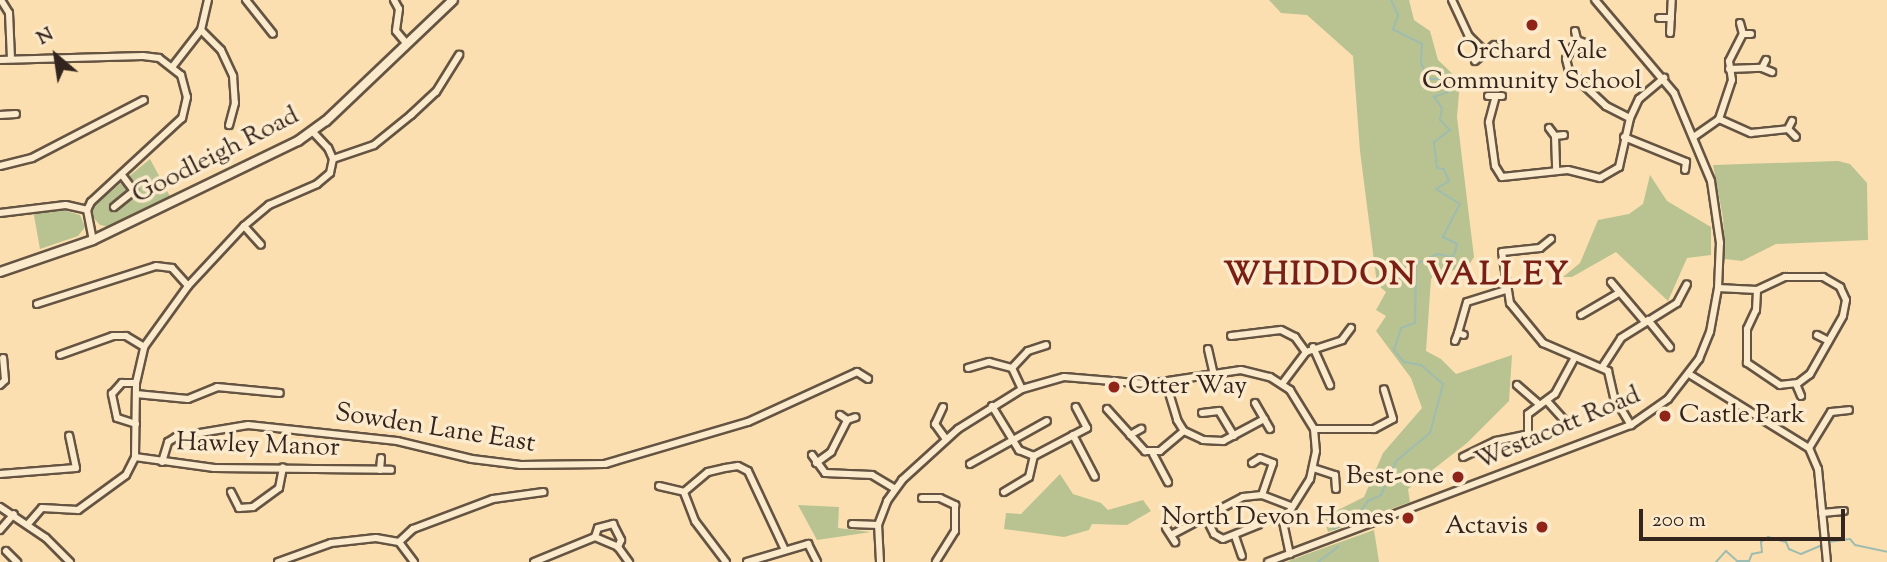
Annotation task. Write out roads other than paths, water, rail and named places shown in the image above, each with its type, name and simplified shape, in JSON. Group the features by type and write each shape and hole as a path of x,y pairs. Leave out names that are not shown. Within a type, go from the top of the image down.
{"street":[{"path":"1,0 9,13 11,59"},
{"path":"173,66 201,30 208,0"},
{"path":"246,0 273,34"},
{"path":"394,0 399,9 396,30 406,43"},
{"name":"Goodleigh Road","path":"0,272 93,240 234,175 312,131 453,0"},
{"path":"1452,0 1469,36 1483,50"},
{"path":"1670,33 1672,0"},
{"name":"Westacott Road","path":"1268,562 1632,425 1668,399 1689,374 1710,332 1718,288 1720,243 1714,198 1695,136 1664,78 1597,1"},
{"path":"1659,18 1671,18"},
{"path":"1695,136 1719,119 1731,80 1729,69 1747,34 1740,23"},
{"path":"201,30 221,50 233,76 235,103 229,124"},
{"path":"1575,32 1577,40 1566,59 1569,71 1606,106 1630,118"},
{"path":"1577,40 1585,43"},
{"path":"1475,61 1483,50 1494,45"},
{"path":"28,524 42,508 78,510 104,494 126,475 135,457 136,383 144,347 188,286 244,226 269,205 324,179 333,159 374,145 402,122 436,92 459,55"},
{"path":"0,60 143,56 173,66 187,97 182,118 121,174 87,211"},
{"path":"1762,68 1766,60"},
{"path":"1729,69 1762,68 1772,72"},
{"path":"1488,96 1499,98 1488,116 1497,173 1505,178 1556,171 1600,178 1611,175 1619,167 1624,137 1639,99 1664,78"},
{"path":"0,166 32,158 144,100"},
{"path":"0,115 16,114"},
{"path":"1719,119 1751,133 1788,129"},
{"path":"1788,129 1792,121"},
{"path":"1549,128 1555,136 1556,171"},
{"path":"1788,129 1796,137"},
{"path":"312,131 333,159"},
{"path":"1555,136 1564,135"},
{"path":"1624,137 1686,162 1685,170"},
{"path":"114,207 134,191 121,174"},
{"path":"0,213 66,205 87,211"},
{"path":"87,211 93,240"},
{"path":"244,226 261,245"},
{"path":"1502,252 1540,248 1552,237"},
{"path":"1501,243 1506,290 1515,312 1543,343 1603,366 1632,425"},
{"path":"37,304 156,266 172,268 188,286"},
{"path":"1718,288 1757,290 1777,277 1823,277 1837,283 1845,308 1810,374 1796,384 1780,385 1747,363 1747,329 1756,310 1757,290"},
{"path":"1611,282 1618,294 1670,347"},
{"path":"1603,366 1621,338 1677,303 1687,284"},
{"path":"1459,336 1467,302 1506,290"},
{"path":"1581,315 1618,294"},
{"path":"1282,384 1306,352 1313,347 1337,343 1351,328"},
{"path":"1231,336 1281,330 1295,337 1306,352"},
{"path":"1817,335 1829,341"},
{"path":"60,355 113,336 126,336 144,347"},
{"path":"1012,368 1028,351 1046,345"},
{"path":"1313,347 1330,385"},
{"path":"1208,349 1214,375"},
{"path":"1529,443 1528,414 1564,382 1575,357"},
{"path":"0,385 5,380 3,358"},
{"path":"968,368 989,362 1012,368 1022,388"},
{"path":"880,562 878,525 895,489 946,439 992,405 1022,388 1076,376 1166,383 1241,370 1282,384 1302,404 1314,429 1313,468 1306,486 1290,506 1283,522 1290,554"},
{"name":"Sowden Lane East","path":"162,462 168,442 177,437 248,425 397,441 472,459 521,465 605,464 748,422 857,372 868,379"},
{"path":"1689,374 1810,448 1817,462 1828,562"},
{"path":"136,383 122,383 112,394 117,418 136,424"},
{"path":"1166,383 1173,413 1184,431 1210,442 1234,436 1264,419"},
{"path":"1796,384 1801,397"},
{"path":"1517,385 1566,423"},
{"path":"136,394 174,400 217,387 279,393"},
{"path":"1314,429 1374,429 1393,419 1384,389"},
{"path":"1255,402 1270,429"},
{"path":"992,405 1019,450 1034,456"},
{"path":"943,407 935,424 946,439"},
{"path":"1004,492 1029,477 1034,456 1087,428 1076,407"},
{"path":"1107,409 1139,447 1153,454 1168,482"},
{"path":"1810,448 1831,412 1849,410"},
{"path":"1202,413 1219,411 1234,436"},
{"path":"840,415 848,420"},
{"path":"816,463 831,452 848,420 856,417"},
{"path":"970,464 1047,421"},
{"path":"1130,435 1141,429"},
{"path":"1153,454 1184,431"},
{"path":"1463,457 1496,441 1528,434"},
{"path":"1073,435 1095,477"},
{"path":"0,474 76,468 69,436"},
{"path":"811,455 825,473 872,475 895,489"},
{"name":"Hawley Manor","path":"135,457 214,468 391,470"},
{"path":"380,470 381,458"},
{"path":"1252,463 1261,458 1273,463 1262,495"},
{"path":"231,492 239,508 253,507 279,488 283,467"},
{"path":"684,492 708,472 744,467 784,548"},
{"path":"1313,468 1335,475 1336,489"},
{"path":"659,486 684,492"},
{"path":"399,542 413,529 493,499 544,492"},
{"path":"684,492 695,521 726,562"},
{"path":"1173,534 1243,497 1262,495 1290,506"},
{"path":"922,498 940,498 955,505 955,531 936,562"},
{"path":"0,507 28,524 70,562"},
{"path":"1822,513 1843,511"},
{"path":"0,530 14,514"},
{"path":"1205,516 1217,537 1235,536 1258,525"},
{"path":"595,537 598,528 613,524 621,540 618,547"},
{"path":"852,524 878,525"},
{"path":"1166,528 1173,534 1175,542"},
{"path":"1235,536 1242,556"},
{"path":"534,562 595,537 618,547 629,562"},
{"path":"278,562 331,543 376,538 399,542 414,562"},
{"path":"747,562 784,548 808,544 817,562"},
{"path":"6,551 17,562"}],"waterway":[{"path":"1334,529 1356,518 1368,501 1381,495 1396,461 1430,433 1443,384 1421,365 1404,362 1394,350 1401,328 1415,323 1416,264 1437,254 1452,257 1457,244 1443,237 1460,204 1436,189 1449,181 1444,169 1437,168 1434,142 1450,130 1440,120 1442,108 1434,97 1448,92 1443,79 1429,79 1421,63 1422,44 1393,29 1398,15 1391,0"},
{"path":"1716,562 1726,551 1737,561 1749,561 1752,554 1762,552 1761,542 1768,537 1786,542 1789,549 1801,554 1824,544"},
{"path":"1829,542 1850,539 1855,545 1887,552"},
{"path":"1318,562 1339,546"}],"place":[{"name":"Orchard Vale Community School","path":"1532,25"},
{"name":"Otter Way","path":"1114,387"},
{"name":"Castle Park","path":"1665,416"},
{"name":"Best-one","path":"1458,477"},
{"name":"North Devon Homes","path":"1408,518"},
{"name":"Actavis","path":"1542,527"}],"district":[{"name":"WHIDDON VALLEY","path":"1397,277"}]}
